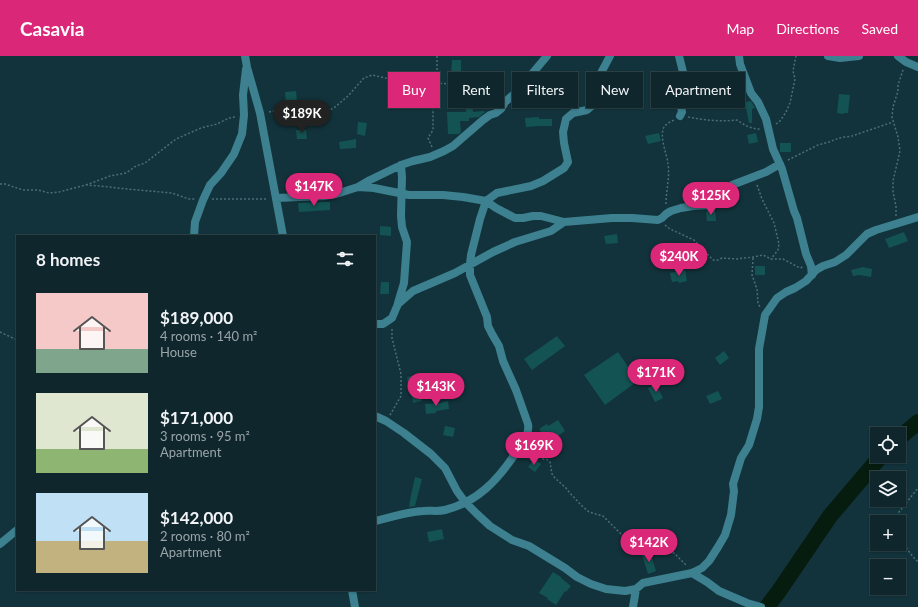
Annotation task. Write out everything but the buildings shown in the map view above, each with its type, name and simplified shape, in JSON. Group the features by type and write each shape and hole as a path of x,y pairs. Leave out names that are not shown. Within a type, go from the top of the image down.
{"street":[{"path":"245,56 260,113 283,235"},
{"path":"276,198 336,194 358,187 401,165 430,157 444,151 453,146 483,120 501,109 505,102 521,88 547,56"},
{"path":"376,521 398,515 424,511 443,511 454,508 478,496 493,482 527,435 529,430 528,424 516,390 503,361 499,346 488,326 487,317 470,275 470,264 480,219 486,201 497,193 531,186 543,181 564,168 568,162 564,143 566,119 573,113 587,110 592,106 595,90 601,73 610,56"},
{"path":"679,56 683,72 679,96 682,112 680,116"},
{"path":"739,56 740,64 751,93 758,102 766,119 773,149 780,164 797,218 806,254 811,266 812,275"},
{"path":"828,56 840,58 859,56"},
{"path":"898,56 906,62 918,67"},
{"path":"194,235 196,222 203,200 210,185 221,173 234,154 242,134 244,115 243,95 247,67"},
{"path":"358,187 374,188 409,195 443,195 486,201 515,218 541,216 564,222 612,218 658,220 671,211 693,206 712,206 717,203 726,189 737,183 766,172 780,164"},
{"path":"376,324 384,324 392,318 404,283 407,242 402,227 401,216 401,165"},
{"path":"376,416 404,433 426,450 445,468 457,491 465,502 490,526 512,540 529,546 577,577 591,584 606,589 625,591 636,589 643,584 692,573 702,568 718,547 725,535 731,515 734,491 733,484 741,458 748,445 757,419 759,407 759,350 765,315 777,298 806,281 816,270 835,262 846,255 868,234 876,230 918,217"},
{"path":"398,304 413,291 455,273 493,252 515,242 551,231 564,222"},
{"path":"0,544 16,531"},
{"path":"692,573 719,591 747,603 761,607"},
{"path":"633,607 636,589"},
{"path":"352,591 355,607"}],"path":[{"path":"437,56 437,72"},
{"path":"666,214 666,190 669,181 668,163 663,140 664,128 668,122 680,116 698,119 727,121 737,120 743,125 754,129 769,129 780,121 790,103 795,79 793,70 796,56"},
{"path":"896,224 896,206 893,192 893,181 900,151 898,137 892,117 893,107 898,92 898,85 906,62"},
{"path":"260,113 274,111 292,116 322,114 335,107 348,96 364,78 372,75 388,79"},
{"path":"430,157 432,147 428,138 433,130 433,108"},
{"path":"0,184 5,184 23,190 38,190 49,193 86,185 110,176 126,173 136,166 145,163 176,139 229,118 244,115"},
{"path":"780,164 818,145 838,138 852,136 893,122"},
{"path":"754,177 762,199 774,223 779,244 778,250 771,258"},
{"path":"86,185 172,193 189,199 203,200 276,198"},
{"path":"658,220 670,229 694,240 713,260 722,258 737,259 763,255 771,258 783,259 800,268 811,266"},
{"path":"753,257 752,275 757,289 758,303 765,315"},
{"path":"386,421 401,396 401,374 392,338 392,318"},
{"path":"0,332 16,340"},
{"path":"529,430 542,459 546,459 550,462 552,474 568,489 581,505 589,512 603,516 625,538 637,547 655,547 662,552 674,553 685,563 692,573"},
{"path":"897,515 918,488"},
{"path":"906,547 918,562"}],"waterway":[{"path":"906,432 918,422"},
{"path":"767,607 830,516 875,463"}]}
